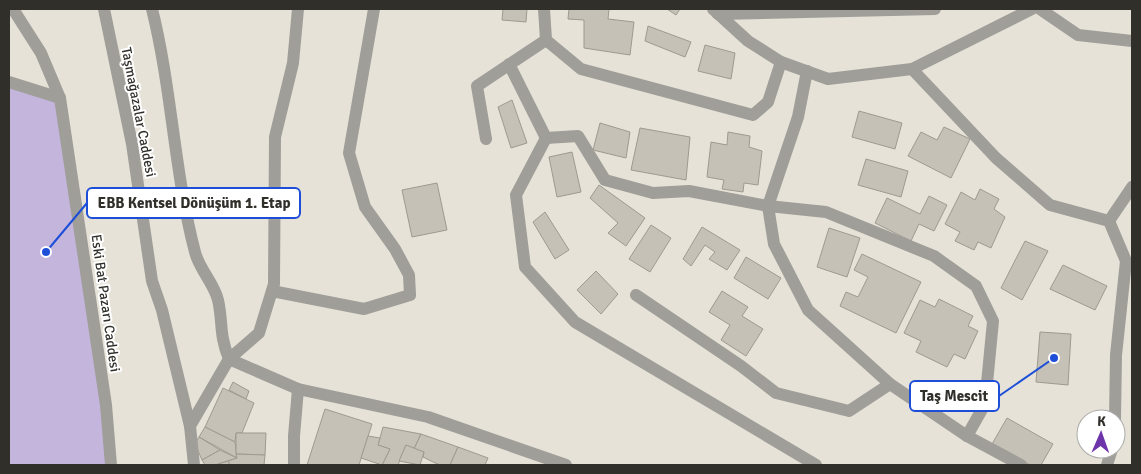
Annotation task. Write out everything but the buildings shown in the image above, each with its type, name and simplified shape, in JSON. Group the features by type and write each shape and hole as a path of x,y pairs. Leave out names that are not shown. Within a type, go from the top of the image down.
{"street":[{"name":"Eski Bat Pazarı Caddesi","path":"13,9 41,53 60,98 106,405 111,465"},
{"name":"Taşmağazalar Caddesi","path":"104,9 132,144 152,281 162,310 190,426 194,465"},
{"path":"190,426 229,359 259,333 274,284 275,137 293,63 298,9"},
{"path":"272,291 364,309 410,295 409,275 400,258 365,207 349,154 374,9"},
{"path":"544,9 546,40 581,69 753,115 768,102 781,62"},
{"path":"716,11 935,9"},
{"path":"716,11 748,41 781,62 828,79 912,69 1032,9"},
{"path":"1040,9 1078,36 1132,41"},
{"path":"153,10 163,50 175,150 195,254 218,299 222,342 229,359 298,389 428,417 566,465"},
{"path":"486,138 477,86 546,40"},
{"path":"509,64 546,138"},
{"path":"912,69 996,158 1050,204 1108,221 1129,264 1116,355 1115,409"},
{"path":"807,71 798,117 768,206 774,244 808,310 890,384 967,436 1021,465"},
{"path":"9,82 60,98"},
{"path":"546,138 578,136 606,180 653,193 689,191 768,206 826,212 934,256 976,286 993,322 985,404 967,436"},
{"path":"546,138 516,195 525,267 575,322 816,465"},
{"path":"1108,221 1132,187"},
{"path":"636,295 776,392 849,411 890,384"},
{"path":"294,465 294,436 298,389"}],"shaded area":[{"path":"9,82 60,98 111,465 9,465"}],"place":[{"name":"EBB Kentsel Dönüşüm 1. Etap","path":"46,252"},
{"name":"Taş Mescit","path":"1054,358"}]}
